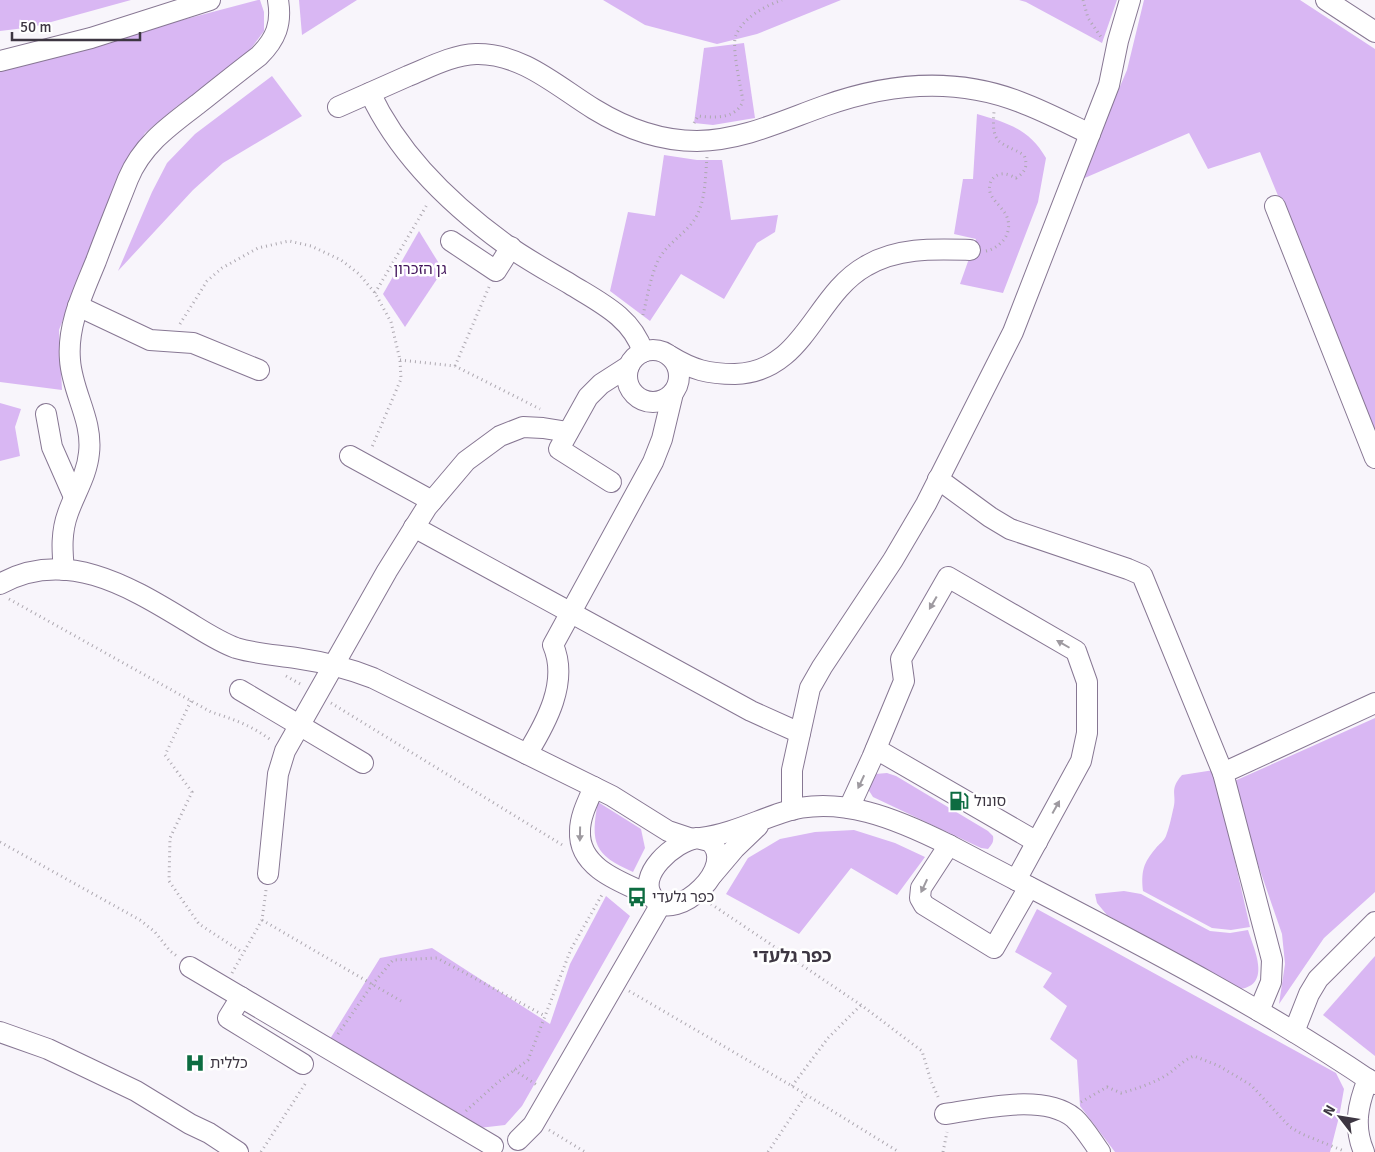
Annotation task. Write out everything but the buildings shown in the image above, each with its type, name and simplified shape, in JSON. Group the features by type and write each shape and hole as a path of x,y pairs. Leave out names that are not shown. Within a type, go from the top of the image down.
{"street":[{"path":"0,61 91,38 210,0"},
{"path":"64,570 63,532 86,468 90,447 89,432 73,381 70,360 70,339 78,306 130,173 138,159 146,147 162,131 259,56 276,34 280,13 278,0"},
{"path":"792,810 792,770 810,688 893,560 938,479 1013,332 1109,84 1123,20 1130,0"},
{"path":"1326,0 1375,32"},
{"path":"338,107 454,58 477,54 504,57 536,71 614,120 654,135 688,140 709,140 743,135 769,128 837,101 879,90 940,86 971,88 1021,102 1090,134"},
{"path":"370,93 379,112 402,147 437,187 466,213 511,248 608,308 624,320 640,345 670,356 689,367 711,373 740,374 758,370 775,362 799,341 836,290 865,266 879,259 918,250 970,250"},
{"path":"1275,206 1375,458"},
{"path":"451,241 496,271 511,248"},
{"path":"78,306 150,340 193,343 259,370"},
{"path":"640,345 636,356 629,366 628,382 630,390 649,407 656,419 660,446"},
{"path":"527,754 543,726 556,691 559,671 553,645 660,446 674,392 680,378 676,362 670,356"},
{"path":"611,482 559,450 588,397 596,388 629,366"},
{"path":"580,410 593,399 608,392 626,392 638,398 655,402 667,399 693,379 711,373"},
{"path":"46,414 52,447 74,497"},
{"path":"268,874 278,774 285,750 414,527 432,501 466,461 500,436 523,427 568,432"},
{"path":"357,460 432,501"},
{"path":"938,479 990,517 1010,528 1142,575 1222,773 1272,960 1271,982 1259,1011"},
{"path":"414,527 751,711 800,733"},
{"path":"4,582 28,573 49,570 64,570 95,575 120,583 146,596 221,642 252,652 333,665 373,678 620,800 668,831 712,843 716,850 716,864 703,887"},
{"path":"849,808 904,681 901,659 948,577 1076,651 1087,682 1088,733 1081,761 1037,842 1023,884 994,948 924,905 920,898 921,888 949,845"},
{"path":"240,690 363,764"},
{"path":"1222,773 1375,703"},
{"path":"876,749 1037,842"},
{"path":"594,788 581,820 580,842 584,853 592,864 611,877 657,900 676,904 703,887 735,848 766,819"},
{"path":"658,863 671,849 696,838 732,831 792,810 814,806 849,808 868,812 900,823 949,845 1202,978 1294,1032 1372,1082 1358,1109 1357,1131 1351,1152"},
{"path":"648,818 656,831 660,843 658,863 651,878 650,888 657,900"},
{"path":"190,966 452,1123 492,1149 497,1140 504,1136 511,1136 521,1146 616,983 657,900"},
{"path":"1294,1032 1308,994 1318,979 1375,922"},
{"path":"232,992 228,1018 305,1072"},
{"path":"0,1032 48,1049 136,1091 238,1152"},
{"path":"946,1114 1011,1104 1030,1104 1063,1112 1083,1128 1100,1152"}],"path":[{"path":"688,140 691,127 698,116 721,117 738,111 741,108 743,101 735,51 735,36 746,21 769,5 782,0"},
{"path":"1083,0 1091,23 1114,56"},
{"path":"970,250 983,252 992,250 1004,240 1009,225 1006,214 992,196 989,189 990,182 1002,174 1016,178 1026,168 1024,155 1002,146 994,132 996,94"},
{"path":"640,345 657,262 668,246 692,224 699,212 702,203 709,140"},
{"path":"375,293 437,187"},
{"path":"172,341 180,324 207,281 222,268 258,248 289,241 312,246 341,260 359,274 375,293 391,322 400,360 401,379 390,407 357,460"},
{"path":"455,366 496,271"},
{"path":"400,360 455,366 547,412"},
{"path":"4,582 191,701 211,712 238,721 260,732 285,750"},
{"path":"283,674 568,848"},
{"path":"191,701 165,755 192,792 170,838 169,881 199,924 243,953"},
{"path":"0,842 140,920 155,932 170,952 190,966"},
{"path":"232,992 243,953 262,920 268,874"},
{"path":"452,1123 497,1083 528,1060 571,949 611,877"},
{"path":"703,887 922,1051 931,1081 946,1114 948,1131 943,1152"},
{"path":"262,920 401,1002"},
{"path":"328,1049 372,985 393,960 437,958 545,1016"},
{"path":"616,983 792,1086 899,1152"},
{"path":"792,1086 828,1038 861,1005"},
{"path":"1063,1112 1108,1087 1121,1093 1146,1086 1166,1075 1187,1058 1194,1056 1219,1066 1251,1085 1290,1127 1302,1134 1351,1152"},
{"path":"514,1070 551,1094"},
{"path":"261,1152 305,1072"},
{"path":"768,1152 806,1095"},
{"path":"536,1121 585,1152"}],"green space":[{"path":"0,0 131,0 33,27 0,31"},
{"path":"260,0 264,12 264,31 244,58 176,107 145,133 109,200 59,330 62,390 0,382 0,68"},
{"path":"299,0 357,0 302,35"},
{"path":"603,0 841,0 757,34 717,44 645,25"},
{"path":"1019,0 1117,0 1102,43"},
{"path":"1144,0 1300,0 1375,49 1375,431 1260,152 1208,169 1189,133 1080,180 1127,70"},
{"path":"744,43 755,118 713,125 694,123 704,48"},
{"path":"272,76 302,116 223,163 193,190 118,271 152,192 167,163 195,134"},
{"path":"977,114 1017,128 1032,140 1046,158 1038,202 1003,293 960,284 976,239 954,234 963,179 973,179"},
{"path":"664,155 697,160 722,160 731,220 778,215 775,232 757,243 724,299 681,274 650,321 610,291 628,212 655,216"},
{"name":"גן הזכרון","path":"419,231 443,270 405,327 383,294"},
{"path":"0,403 21,409 15,427 20,456 0,461"},
{"path":"1375,718 1375,892 1324,938 1279,1004 1285,964 1282,934 1230,783"},
{"path":"1214,770 1250,927 1231,930 1212,928 1143,891 1142,878 1144,868 1152,853 1166,836 1170,823 1174,805 1175,785 1182,775"},
{"path":"887,773 896,776 988,831 993,836 992,844 988,849 981,848 873,797 866,786 875,774"},
{"path":"598,802 641,829 645,848 633,872 610,860 598,846 595,838 595,828"},
{"path":"854,830 895,843 925,857 897,895 851,868 799,934 726,894 748,858 780,839 815,832"},
{"path":"1124,891 1141,894 1210,931 1230,933 1248,930 1257,956 1258,974 1256,981 1250,986 1240,989 1107,915 1097,903 1095,894"},
{"path":"606,896 630,916 522,1106 505,1125 479,1128 330,1039 380,958 432,948 550,1024 570,964"},
{"path":"1037,909 1336,1073 1344,1089 1330,1152 1115,1152 1080,1106 1077,1060 1050,1039 1067,1006 1043,987 1052,973 1015,952"},
{"path":"1375,956 1375,1056 1323,1015"}],"place":[{"name":"סונול","path":"959,801"},
{"name":"כפר גלעדי","path":"637,897"},
{"name":"כללית","path":"195,1063"}],"district":[{"name":"כפר גלעדי","path":"792,956"}]}
